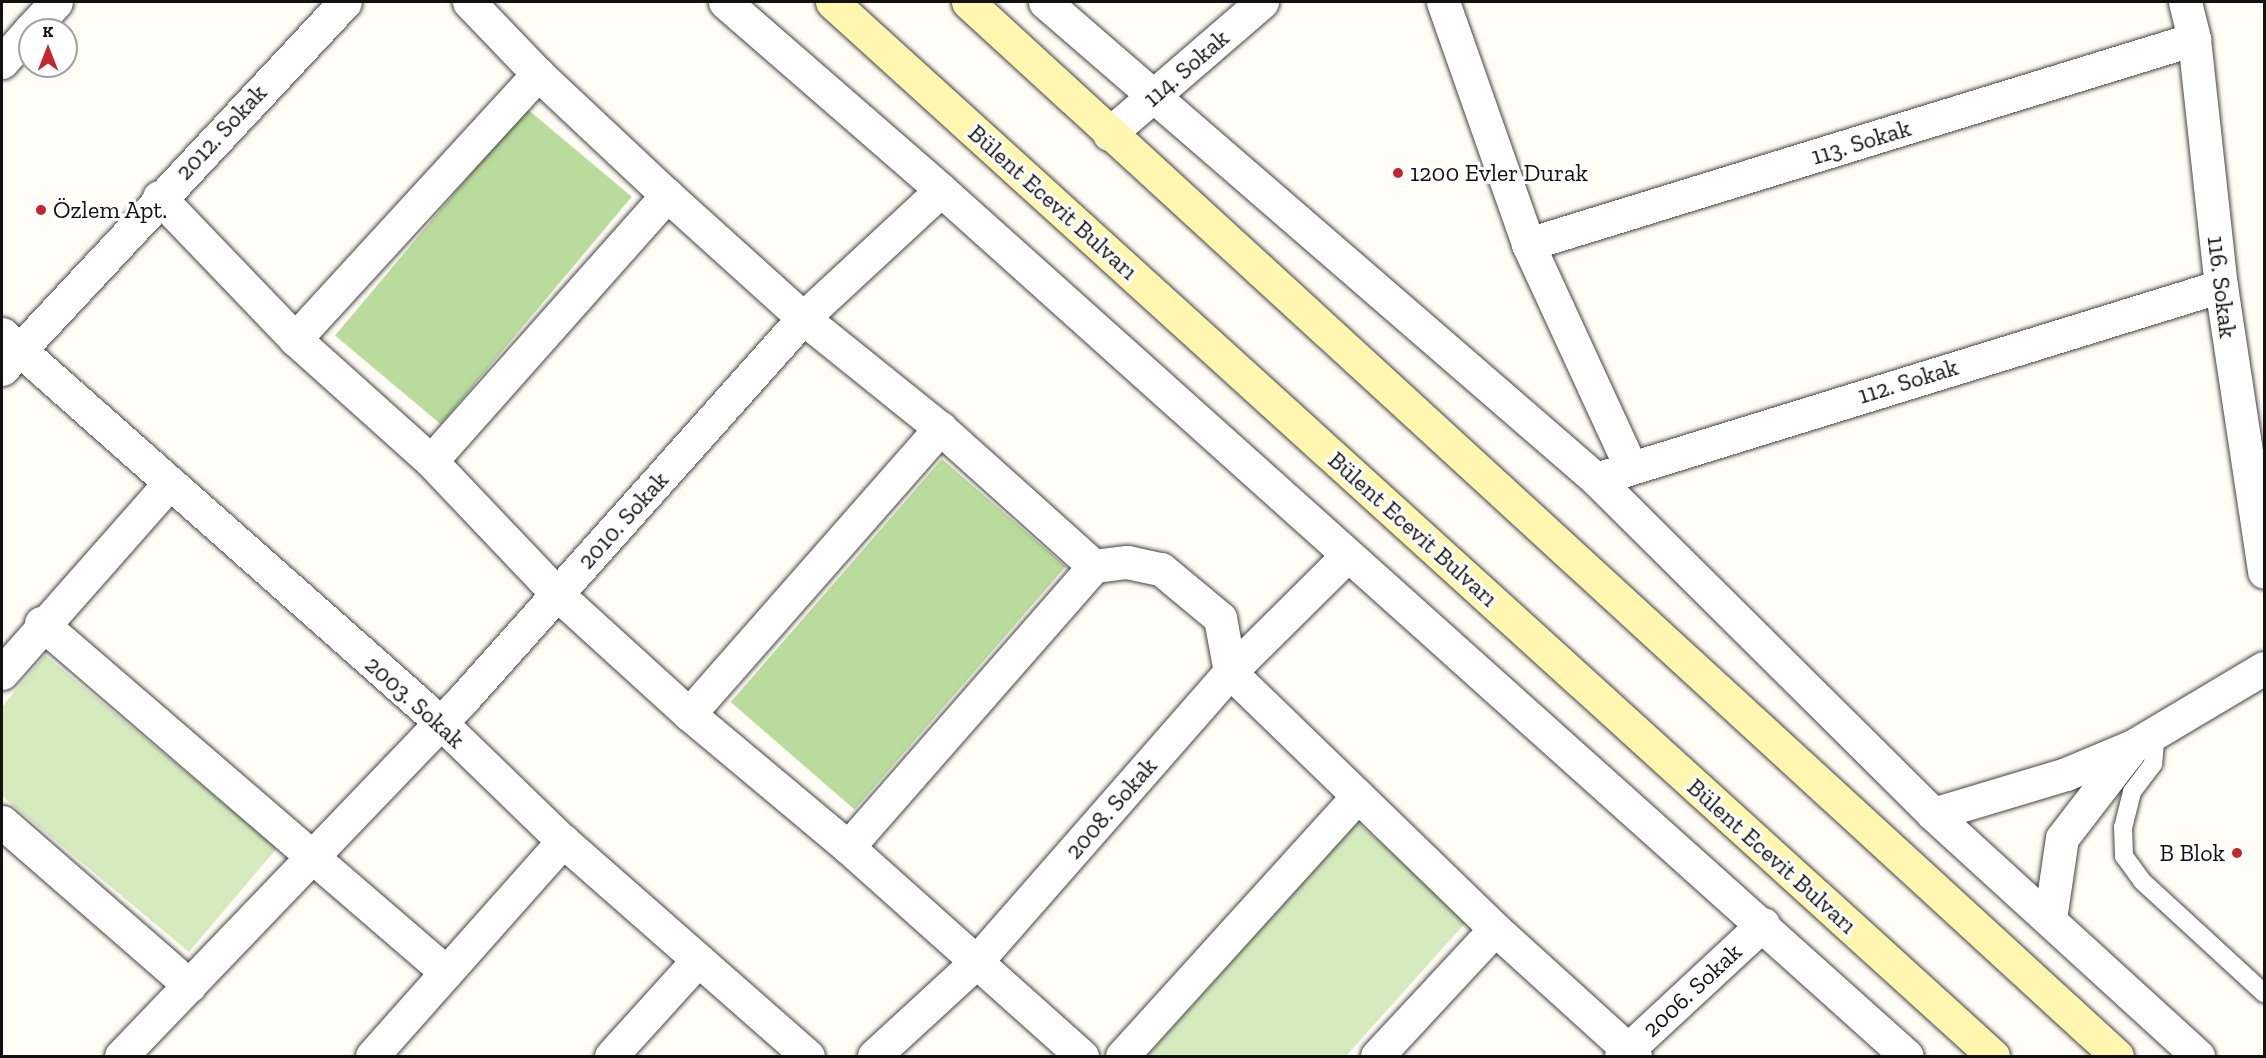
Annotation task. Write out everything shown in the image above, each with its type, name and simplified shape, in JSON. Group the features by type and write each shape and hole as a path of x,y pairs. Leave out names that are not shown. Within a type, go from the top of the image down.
{"main road":[{"name":"Bülent Ecevit Bulvarı","path":"832,2 1994,1056"},
{"path":"968,2 1109,134 2116,1056"}],"street":[{"path":"41,18 56,2"},
{"name":"2012. Sokak","path":"7,351 159,197 345,2"},
{"path":"469,2 538,74 803,318 940,428 1094,566"},
{"path":"725,2 941,190 1346,557 1762,924 1907,1056"},
{"path":"1045,2 1596,478 1933,814 2198,1056"},
{"name":"114. Sokak","path":"1109,134 1154,98 1262,2"},
{"path":"1443,2 1528,244 1630,466"},
{"name":"116. Sokak","path":"2185,2 2194,39 2221,286 2265,572"},
{"name":"113. Sokak","path":"1528,244 2194,39"},
{"path":"2,62 18,44"},
{"path":"295,339 538,74"},
{"name":"2010. Sokak","path":"121,1056 313,858 440,722 803,318 941,190"},
{"path":"431,461 667,195"},
{"path":"159,197 295,339 431,461 557,594 689,714 848,847 975,963 1082,1056"},
{"name":"112. Sokak","path":"1596,478 2221,286"},
{"name":"2003. Sokak","path":"7,351 168,485 440,722 563,841 808,1056"},
{"path":"689,714 940,428"},
{"path":"2,673 42,623 168,485"},
{"name":"2008. Sokak","path":"874,1056 975,963 1230,672 1346,557"},
{"path":"848,847 1094,566 1127,562 1161,569 1220,618 1230,672 1495,929 1628,1054"},
{"path":"42,623 446,972"},
{"path":"1933,814 2066,774 2144,738 2265,668"},
{"path":"2050,919 2062,838 2144,738"},
{"path":"1122,1056 1358,796"},
{"path":"2,822 190,986"},
{"path":"372,1056 563,841"},
{"name":"2006. Sokak","path":"1628,1054 1762,924"},
{"path":"1377,1056 1495,929"},
{"path":"611,1056 698,960"}],"lane":[{"path":"2144,738 2153,764 2132,792 2122,827 2124,856 2142,881 2265,993"}],"green space":[{"path":"526,108 632,197 441,424 335,336"},
{"path":"942,459 1066,567 855,810 731,702"},
{"path":"45,655 277,848 189,952 2,796 2,707"},
{"path":"1357,822 1468,920 1346,1056 1147,1056"}],"place":[{"name":"1200 Evler Durak","path":"1398,173"},
{"name":"Özlem Apt.","path":"41,210"},
{"name":"B Blok","path":"2237,853"}]}
